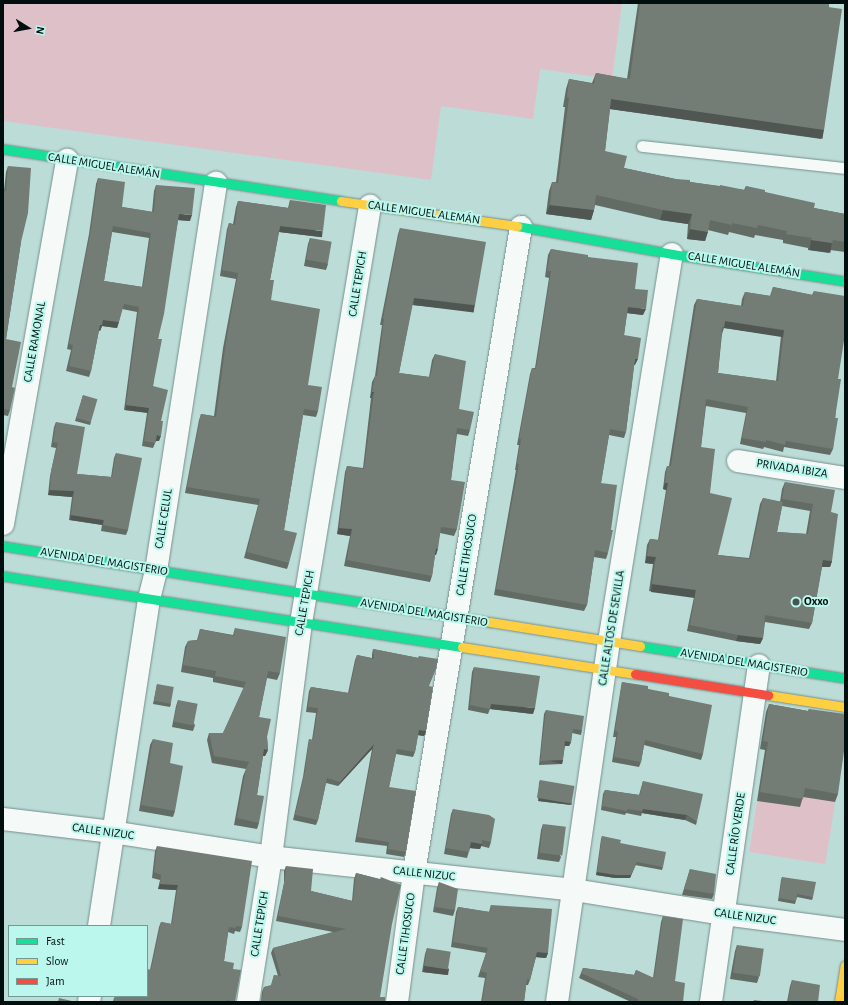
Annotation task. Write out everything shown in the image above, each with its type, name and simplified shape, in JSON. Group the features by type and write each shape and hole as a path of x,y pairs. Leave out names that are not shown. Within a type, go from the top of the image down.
{"street":[{"name":"CALLE MIGUEL ALEMÁN","path":"3,149 216,183 521,227 672,254 845,281"},
{"name":"CALLE RAMONAL","path":"3,524 67,160"},
{"name":"CALLE CELUL","path":"99,925 112,832 149,599 156,571 216,183"},
{"name":"CALLE TEPICH","path":"248,1002 271,857 301,622 307,594 370,206"},
{"name":"CALLE TIHOSUCO","path":"397,1002 414,872 521,227"},
{"name":"CALLE ALTOS DE SEVILLA","path":"557,1002 609,642 672,254"},
{"name":"PRIVADA IBIZA","path":"738,461 845,478"},
{"name":"AVENIDA DEL MAGISTERIO","path":"3,546 845,678"},
{"path":"3,576 845,707"},
{"name":"CALLE RÍO VERDE","path":"711,1002 759,665"},
{"name":"CALLE NIZUC","path":"3,819 112,832 271,857 574,890 724,914 845,930"},
{"path":"839,1002 845,965"}],"lane":[{"path":"642,146 845,168"}],"shaded area":[{"path":"3,3 622,3 612,79 540,69 533,119 441,106 431,180 3,121"},
{"path":"763,765 839,777 825,864 749,852"}],"building":[{"path":"640,3 829,3 828,7 842,9 824,130 611,99 605,151 627,156 624,168 675,179 690,180 690,182 720,185 745,190 746,186 765,190 765,192 815,203 814,208 845,214 845,242 833,240 832,243 811,240 812,238 786,234 787,231 758,225 757,228 732,223 732,225 710,220 708,232 690,229 692,214 663,210 596,195 594,210 550,205 552,182 558,183 569,98 567,97 569,79 594,84 596,73 630,79"},
{"path":"8,166 31,168 28,213 21,242 6,339 21,342 12,387 15,388 10,410 3,409 3,191 6,191"},
{"path":"98,178 125,182 122,207 154,212 156,185 195,188 192,215 179,214 164,314 158,339 162,339 153,386 168,390 161,421 163,421 161,436 157,435 155,443 144,441 149,408 126,405 139,307 124,304 119,322 103,320 102,325 100,325 91,371 69,366 73,345 69,344 91,229","holes":["113,226 151,233 143,287 104,281"]},
{"path":"290,200 326,205 323,231 280,226 270,280 274,280 271,300 320,309 308,385 322,387 318,411 304,409 284,530 297,533 289,563 247,552 260,499 187,487 201,414 216,417 226,342 238,273 222,270 229,223 235,225 238,201 289,208"},
{"path":"400,228 486,242 475,305 414,298 399,373 430,377 435,354 466,361 459,409 474,412 470,430 457,428 451,480 465,482 457,529 441,527 432,576 347,560 352,529 339,528 347,466 364,469 374,392 372,392 375,376 377,376 383,318"},
{"path":"310,238 332,242 328,263 306,260"},
{"path":"551,249 588,255 588,257 638,263 635,289 648,290 646,309 628,307 624,335 641,338 638,359 635,359 626,432 610,429 601,483 617,485 611,530 613,530 608,553 595,550 587,605 496,589 519,464 517,464 521,439 519,439 532,368 536,369 551,271 547,271"},
{"path":"773,287 813,295 814,291 845,296 845,334 838,379 841,379 835,418 838,418 833,449 786,441 785,445 766,440 766,442 742,438 748,407 706,399 701,447 715,449 710,493 732,498 718,555 750,559 763,498 783,502 777,532 808,534 813,504 782,499 785,482 835,490 831,512 838,514 832,561 823,560 812,623 765,615 763,638 738,635 690,625 696,590 652,584 656,557 647,556 650,539 659,540 668,483 665,483 667,466 671,466 697,299 743,306 745,292 771,296","holes":["725,321 784,330 778,381 718,373 722,327 724,327"]},
{"path":"83,395 97,399 91,422 76,418"},
{"path":"56,422 85,427 77,474 112,477 116,453 142,458 128,530 103,525 104,520 71,515 74,491 50,490 51,471 58,443 53,442"},
{"path":"235,628 286,637 280,673 268,671 259,717 271,719 267,737 268,750 264,749 257,795 264,796 259,823 237,818 246,769 249,762 214,756 209,733 223,733 246,682 215,676 216,671 183,665 188,641 198,640 200,629 234,636"},
{"path":"373,649 419,658 419,656 438,659 436,669 429,686 433,687 426,731 419,730 415,752 397,749 389,787 416,791 406,852 388,849 389,842 357,837 374,744 340,782 327,778 318,820 295,815 305,772 309,739 313,740 318,708 308,707 311,687 349,693 357,655 374,659"},
{"path":"474,667 540,676 535,708 491,704 490,709 470,705"},
{"path":"622,682 648,686 648,689 669,693 669,696 712,705 703,754 645,740 641,762 614,757 618,732 615,731"},
{"path":"157,684 174,687 171,704 154,701"},
{"path":"178,700 198,704 193,725 174,722"},
{"path":"769,704 808,711 809,709 845,714 845,744 838,794 805,788 803,799 760,792 768,742 763,741"},
{"path":"546,710 584,716 582,730 573,729 571,742 565,741 563,760 540,761"},
{"path":"153,739 173,743 170,763 183,766 175,811 141,805"},
{"path":"540,780 574,786 571,804 537,798"},
{"path":"643,781 703,794 697,821 687,815 643,809 642,811 627,809 627,811 602,806 605,790 640,795"},
{"path":"453,809 489,815 495,819 491,842 482,840 482,844 471,842 469,852 446,848"},
{"path":"543,824 566,827 562,856 539,853"},
{"path":"602,836 621,840 620,843 666,852 663,867 637,862 631,875 616,875 597,872"},
{"path":"157,846 252,861 242,927 229,927 224,961 234,963 233,969 241,970 235,1002 226,1000 226,1002 113,1002 115,997 148,997 148,969 151,970 161,922 172,924 178,885 160,884 161,875 154,872"},
{"path":"286,866 313,869 311,891 353,901 356,873 380,879 381,877 401,885 392,924 380,997 385,997 385,1002 260,1002 264,987 271,985 274,975 281,976 273,948 346,929 278,916"},
{"path":"690,869 716,874 714,894 684,889"},
{"path":"782,877 816,882 813,897 797,894 796,901 779,898"},
{"path":"439,882 458,889 455,910 435,907"},
{"path":"491,905 552,909 548,953 537,952 530,980 527,979 524,1002 482,1002 487,973 480,971 488,948 453,942 458,907 490,912"},
{"path":"663,916 683,919 675,981 685,983 683,1002 638,1002 638,999 581,973 583,968 635,975 636,970 654,978"},
{"path":"737,945 764,949 760,976 733,973"},
{"path":"427,948 451,952 448,970 424,966"},
{"path":"792,980 820,985 818,1002 788,1002"},
{"path":"59,998 76,1002 58,1002"},
{"path":"754,1000 769,1002 753,1002"}],"traffic: fast":[{"path":"3,149 341,201"},
{"path":"517,226 672,254 845,281"},
{"path":"3,546 490,622"},
{"path":"3,576 462,647"},
{"path":"640,646 845,678"}],"traffic: slow":[{"path":"341,201 517,226"},
{"path":"490,622 640,646"},
{"path":"462,647 635,674"},
{"path":"768,695 845,707"},
{"path":"839,1002 845,965"}],"traffic: jam":[{"path":"635,674 768,695"}],"place":[{"name":"Oxxo","path":"796,602"}]}
